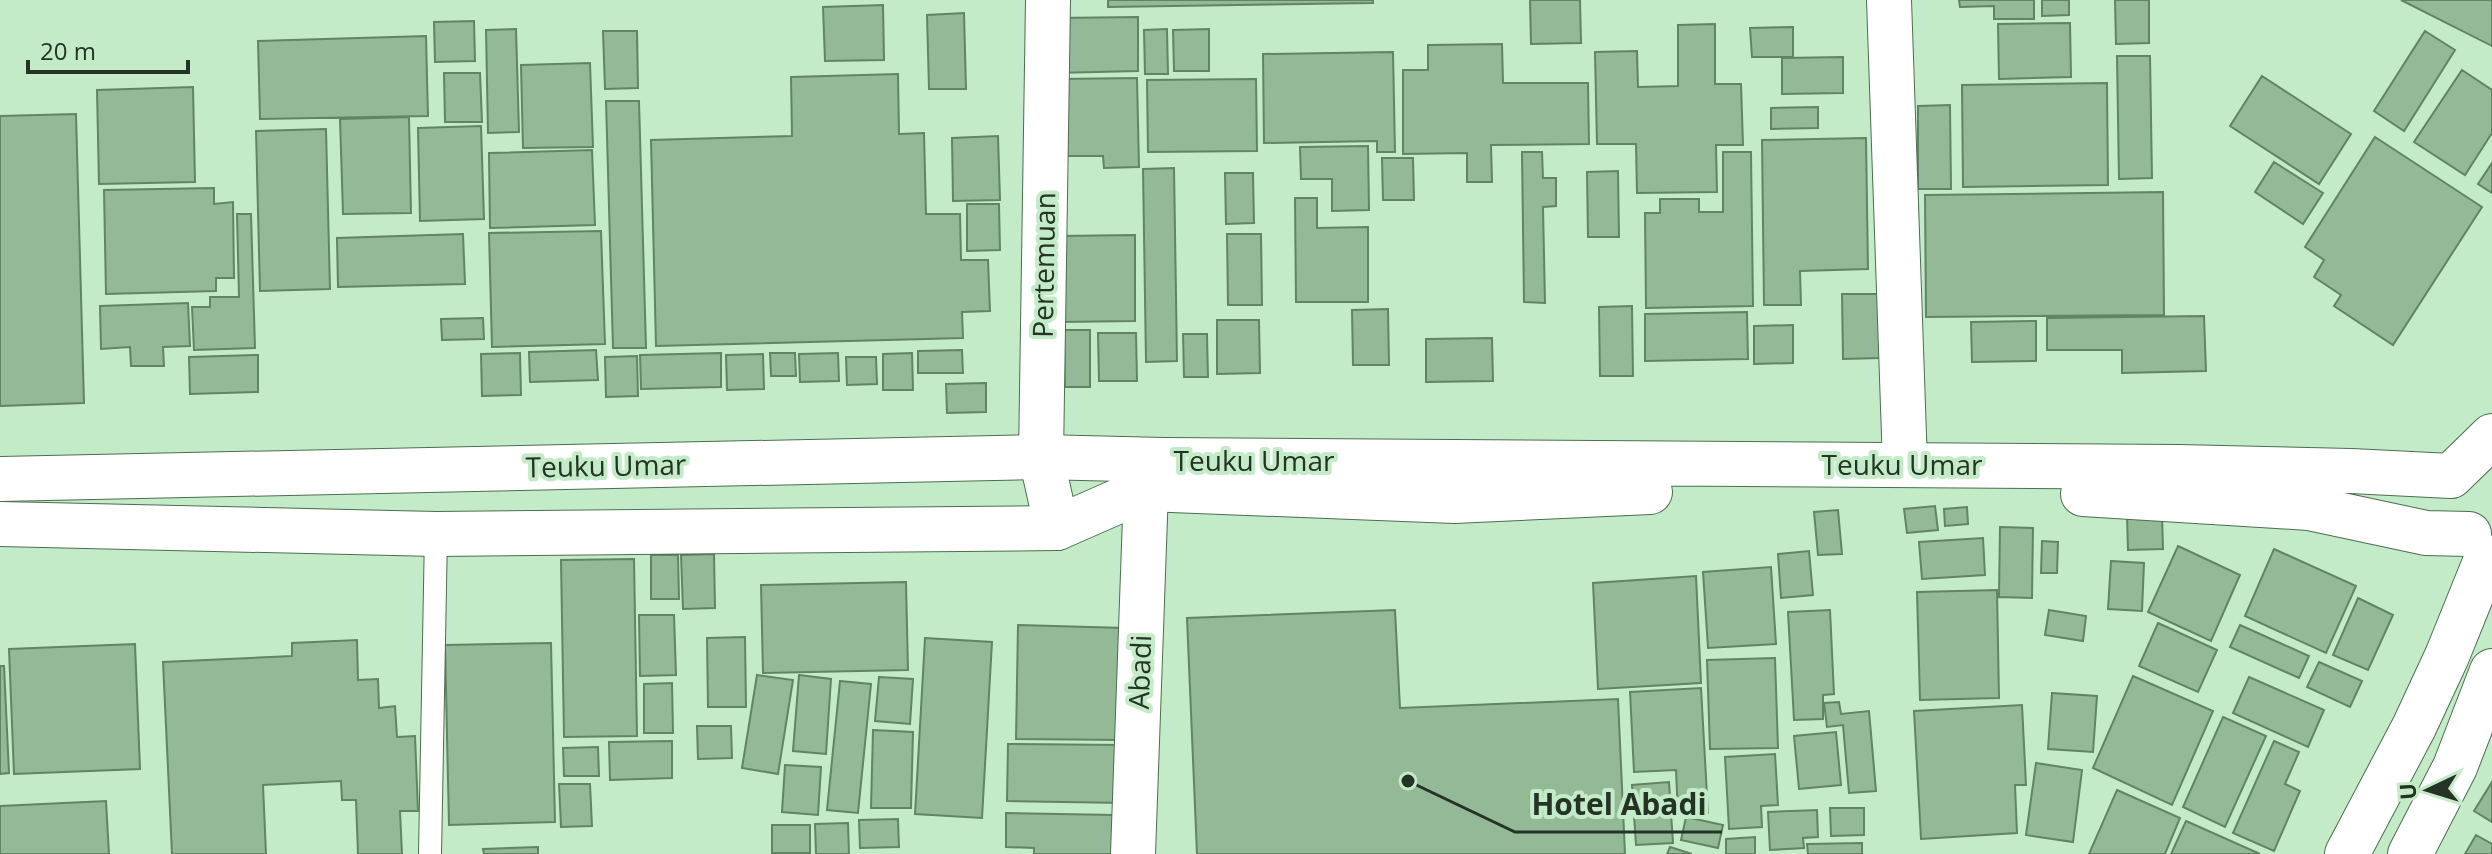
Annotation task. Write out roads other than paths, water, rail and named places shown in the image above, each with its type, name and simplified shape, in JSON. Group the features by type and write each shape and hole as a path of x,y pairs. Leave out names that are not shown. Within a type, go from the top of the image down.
{"main road":[{"name":"Pertemuan","path":"1048,0 1041,457 1057,528"},
{"path":"1889,0 1905,465"},
{"name":"Teuku Umar","path":"0,479 1041,457 2211,467 2451,476 2492,436"},
{"path":"2347,854 2414,727 2447,656 2483,551 2462,508 2464,481 2474,456 2492,436"},
{"path":"0,524 436,534 1057,528 1146,489 1454,501 1624,492 2071,493 2309,508 2426,533 2483,551"},
{"name":"Abadi","path":"1133,854 1146,489"},
{"path":"2410,854 2455,767 2492,671"}],"lane":[{"path":"430,854 436,534"}],"place":[{"name":"Hotel Abadi","path":"1408,781"}]}
